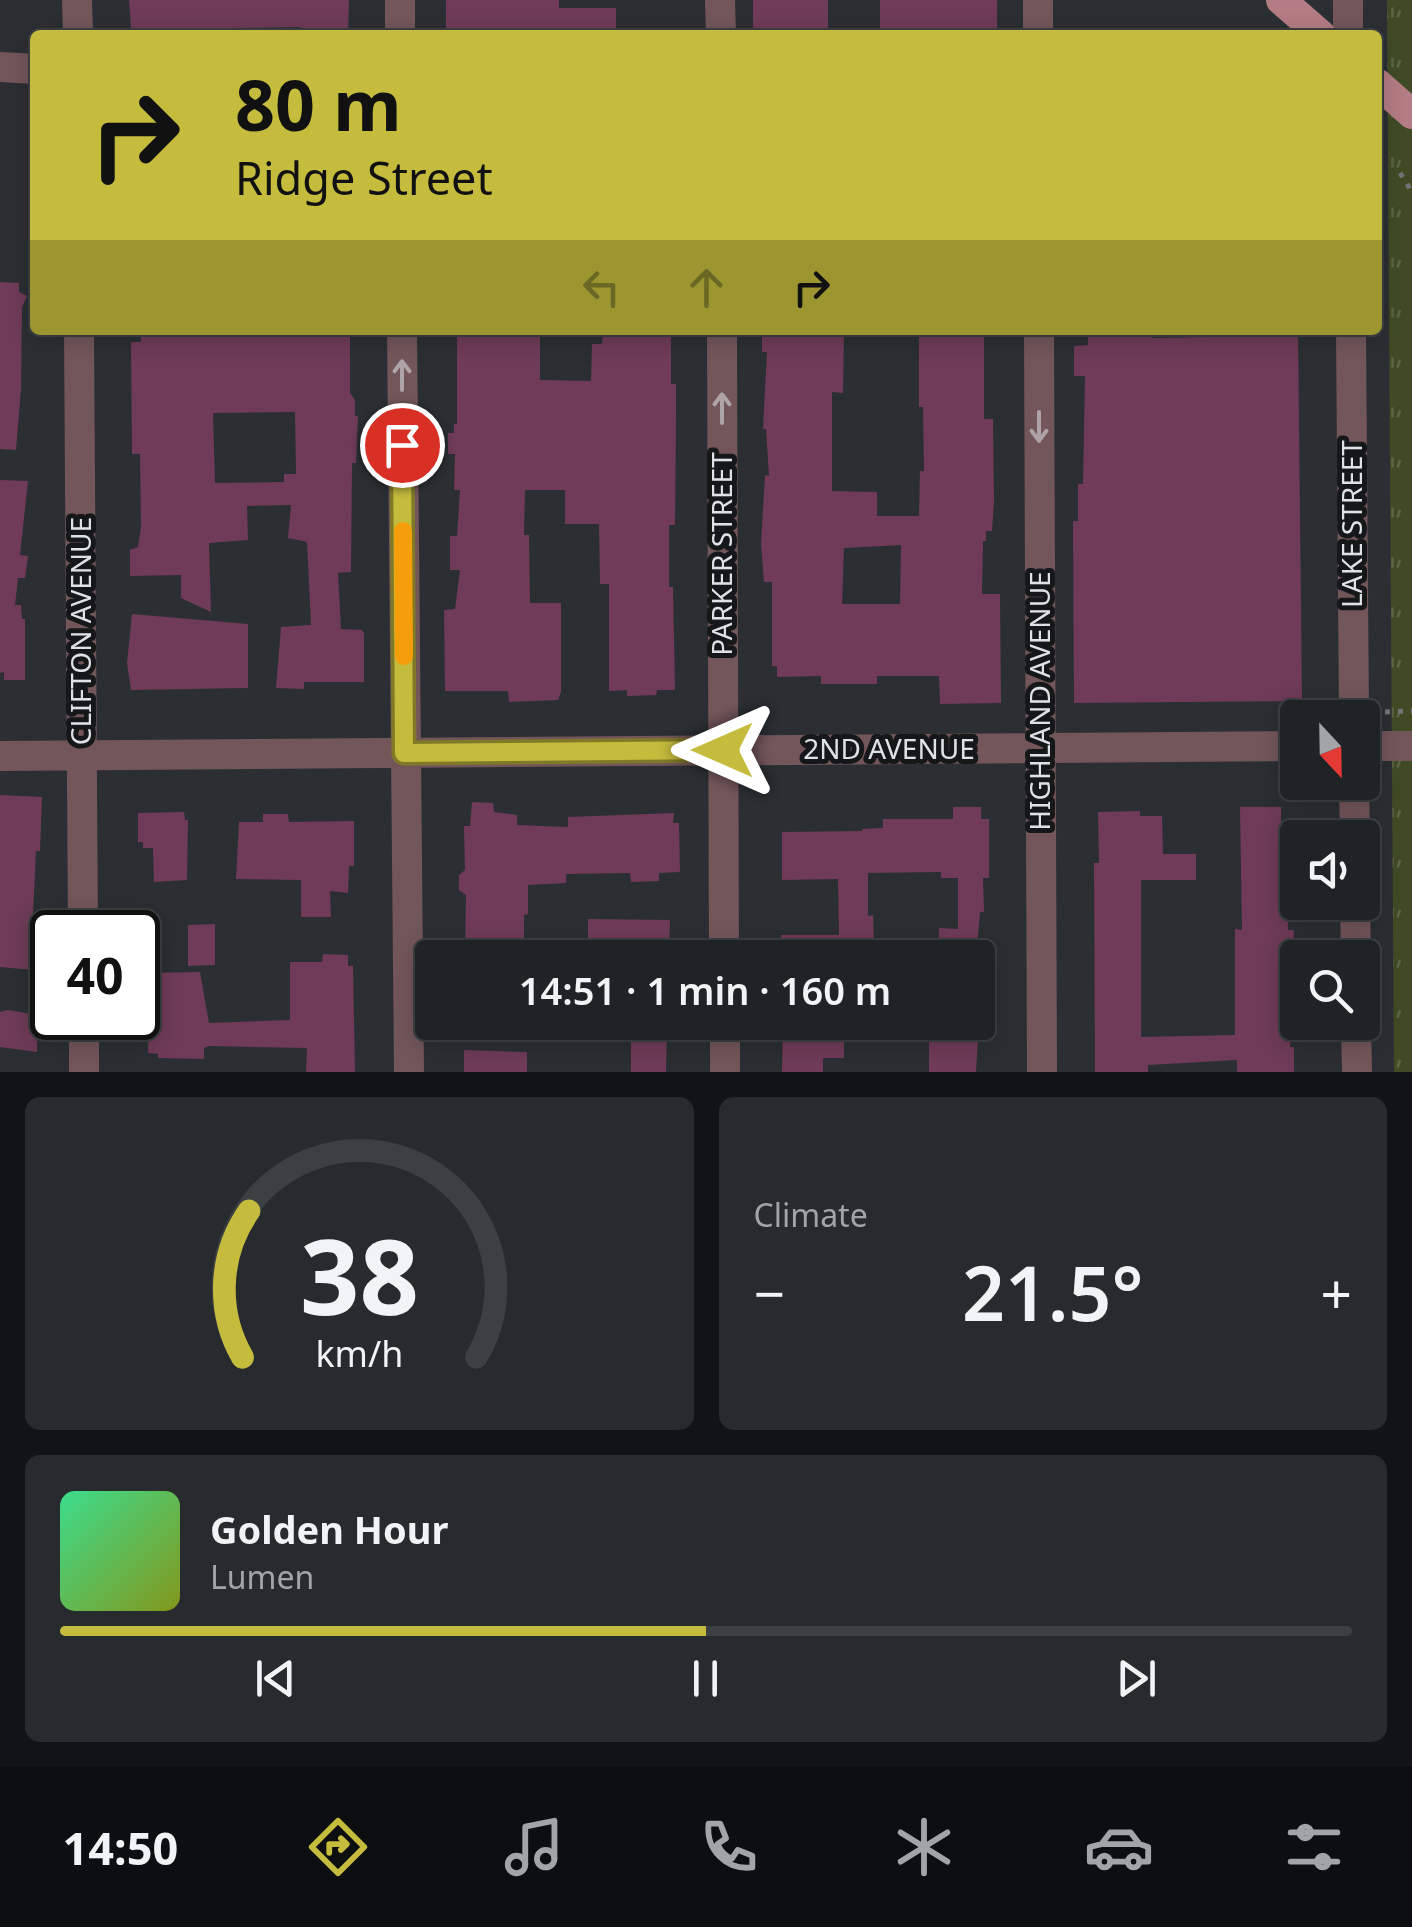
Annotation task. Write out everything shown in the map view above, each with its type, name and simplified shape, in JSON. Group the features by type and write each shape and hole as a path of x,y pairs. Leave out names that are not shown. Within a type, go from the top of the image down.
{"main road":[{"path":"1281,0 1315,30"},
{"path":"1382,88 1412,114"}],"street":[{"path":"78,0 78,30"},
{"path":"400,0 400,30"},
{"path":"720,0 720,30"},
{"path":"1038,0 1038,30"},
{"path":"1348,0 1348,30"},
{"path":"0,68 30,69"},
{"name":"CLIFTON AVENUE","path":"79,335 83,910"},
{"path":"402,335 410,1072"},
{"name":"PARKER STREET","path":"722,335 724,940"},
{"name":"HIGHLAND AVENUE","path":"1038,335 1042,1072"},
{"name":"LAKE STREET","path":"1351,335 1354,700"},
{"name":"2ND AVENUE","path":"0,756 1280,746"},
{"path":"1380,746 1412,746"},
{"path":"84,1040 84,1072"},
{"path":"724,1040 725,1072"},
{"path":"1356,1040 1357,1072"}],"path":[{"path":"1400,173 1412,192"},
{"path":"1385,712 1412,711"}],"green space":[{"path":"1387,0 1412,0 1412,1072 1394,1072"}],"building":[{"path":"129,0 349,0 348,30 131,28"},
{"path":"446,0 559,0 559,8 616,8 616,30 446,30"},
{"path":"753,0 828,0 828,30 753,30"},
{"path":"880,0 997,0 997,30 880,30"},
{"path":"0,282 19,283 19,292 27,296 22,307 16,450 0,449"},
{"path":"141,335 350,335 350,393 358,416 356,463 352,463 351,572 338,573 341,629 364,633 364,682 304,682 304,689 276,688 281,627 311,625 307,542 288,538 291,505 247,506 248,540 209,543 211,612 181,598 181,575 130,576 130,550 138,547 141,527 140,454 132,454 131,342 141,342","holes":["295,412 296,474 284,474 284,482 215,483 213,413"]},
{"path":"457,335 540,335 540,380 591,381 592,344 602,344 603,335 671,335 676,419 675,525 669,525 669,587 673,587 675,690 627,696 627,690 609,691 609,584 600,584 599,524 565,524 565,490 525,490 530,603 561,603 558,700 509,702 508,691 445,691 444,610 455,609 460,570 450,570 450,536 457,536 460,490 454,490 455,454 448,454 448,433 454,433 457,424"},
{"path":"762,335 844,335 843,393 832,392 832,491 877,492 877,516 919,516 920,471 924,471 919,335 984,335 984,419 993,419 994,501 992,531 986,531 983,541 982,594 1000,594 1001,703 940,704 939,676 877,676 877,684 821,684 821,676 777,677 777,666 772,666 772,582 764,582 761,544 765,475 769,476 763,429 767,352 762,352","holes":["901,545 900,604 842,604 844,548"]},
{"path":"1088,335 1298,335 1302,700 1074,703 1073,521 1078,521 1078,484 1083,484 1085,376 1074,376 1074,346 1088,345"},
{"path":"0,480 28,481 20,555 28,556 25,578 18,578 15,605 21,605 25,619 25,680 4,680 4,672 0,673"},
{"path":"132,614 248,624 248,688 131,690 127,663"},
{"path":"0,795 42,797 40,851 36,851 33,910 30,910 30,970 0,967"},
{"path":"472,802 493,803 494,812 517,815 517,825 568,827 568,817 674,813 673,823 679,823 680,872 659,873 659,881 631,882 630,873 566,874 566,883 528,885 524,940 465,940 466,895 459,890 459,875 465,870 464,826 470,826"},
{"path":"953,807 981,807 981,819 989,819 989,878 983,878 984,912 980,912 978,940 939,940 939,928 958,929 958,878 941,878 941,872 868,873 868,916 873,915 874,940 781,940 781,935 839,935 838,879 782,880 782,832 862,831 883,828 883,819 953,819"},
{"path":"1240,807 1281,807 1280,920 1288,920 1288,930 1294,930 1294,940 1280,940 1280,1040 1290,1040 1290,1047 1294,1047 1294,1072 1237,1072 1237,1060 1148,1065 1148,1072 1095,1072 1094,863 1099,863 1098,812 1140,811 1140,816 1162,816 1163,854 1196,854 1196,880 1141,880 1141,1037 1235,1035 1235,929 1242,930"},
{"path":"184,812 188,820 187,880 154,882 153,848 143,848 143,842 138,842 138,813"},
{"path":"263,814 288,814 289,822 354,821 354,866 349,866 348,893 330,891 331,917 301,917 301,880 236,879 239,822 263,822"},
{"path":"588,919 670,920 669,940 588,940"},
{"path":"215,924 215,965 188,966 188,925"},
{"path":"323,954 348,955 348,966 353,966 355,1072 306,1072 307,1048 209,1046 204,1048 204,1059 158,1058 158,1054 148,1053 148,1040 160,1040 160,973 200,972 209,1023 290,1020 290,962 322,962"},
{"path":"0,1012 30,1014 30,1040 37,1040 37,1052 0,1047"},
{"path":"631,1040 667,1040 666,1072 631,1072"},
{"path":"783,1040 844,1040 844,1058 823,1058 823,1072 782,1072"},
{"path":"929,1040 978,1040 976,1072 929,1072"},
{"path":"464,1050 527,1052 527,1072 464,1072"}],"slow traffic":[{"path":"403,531 404,656"}],"route":[{"path":"402,445 404,753 723,750"}]}
